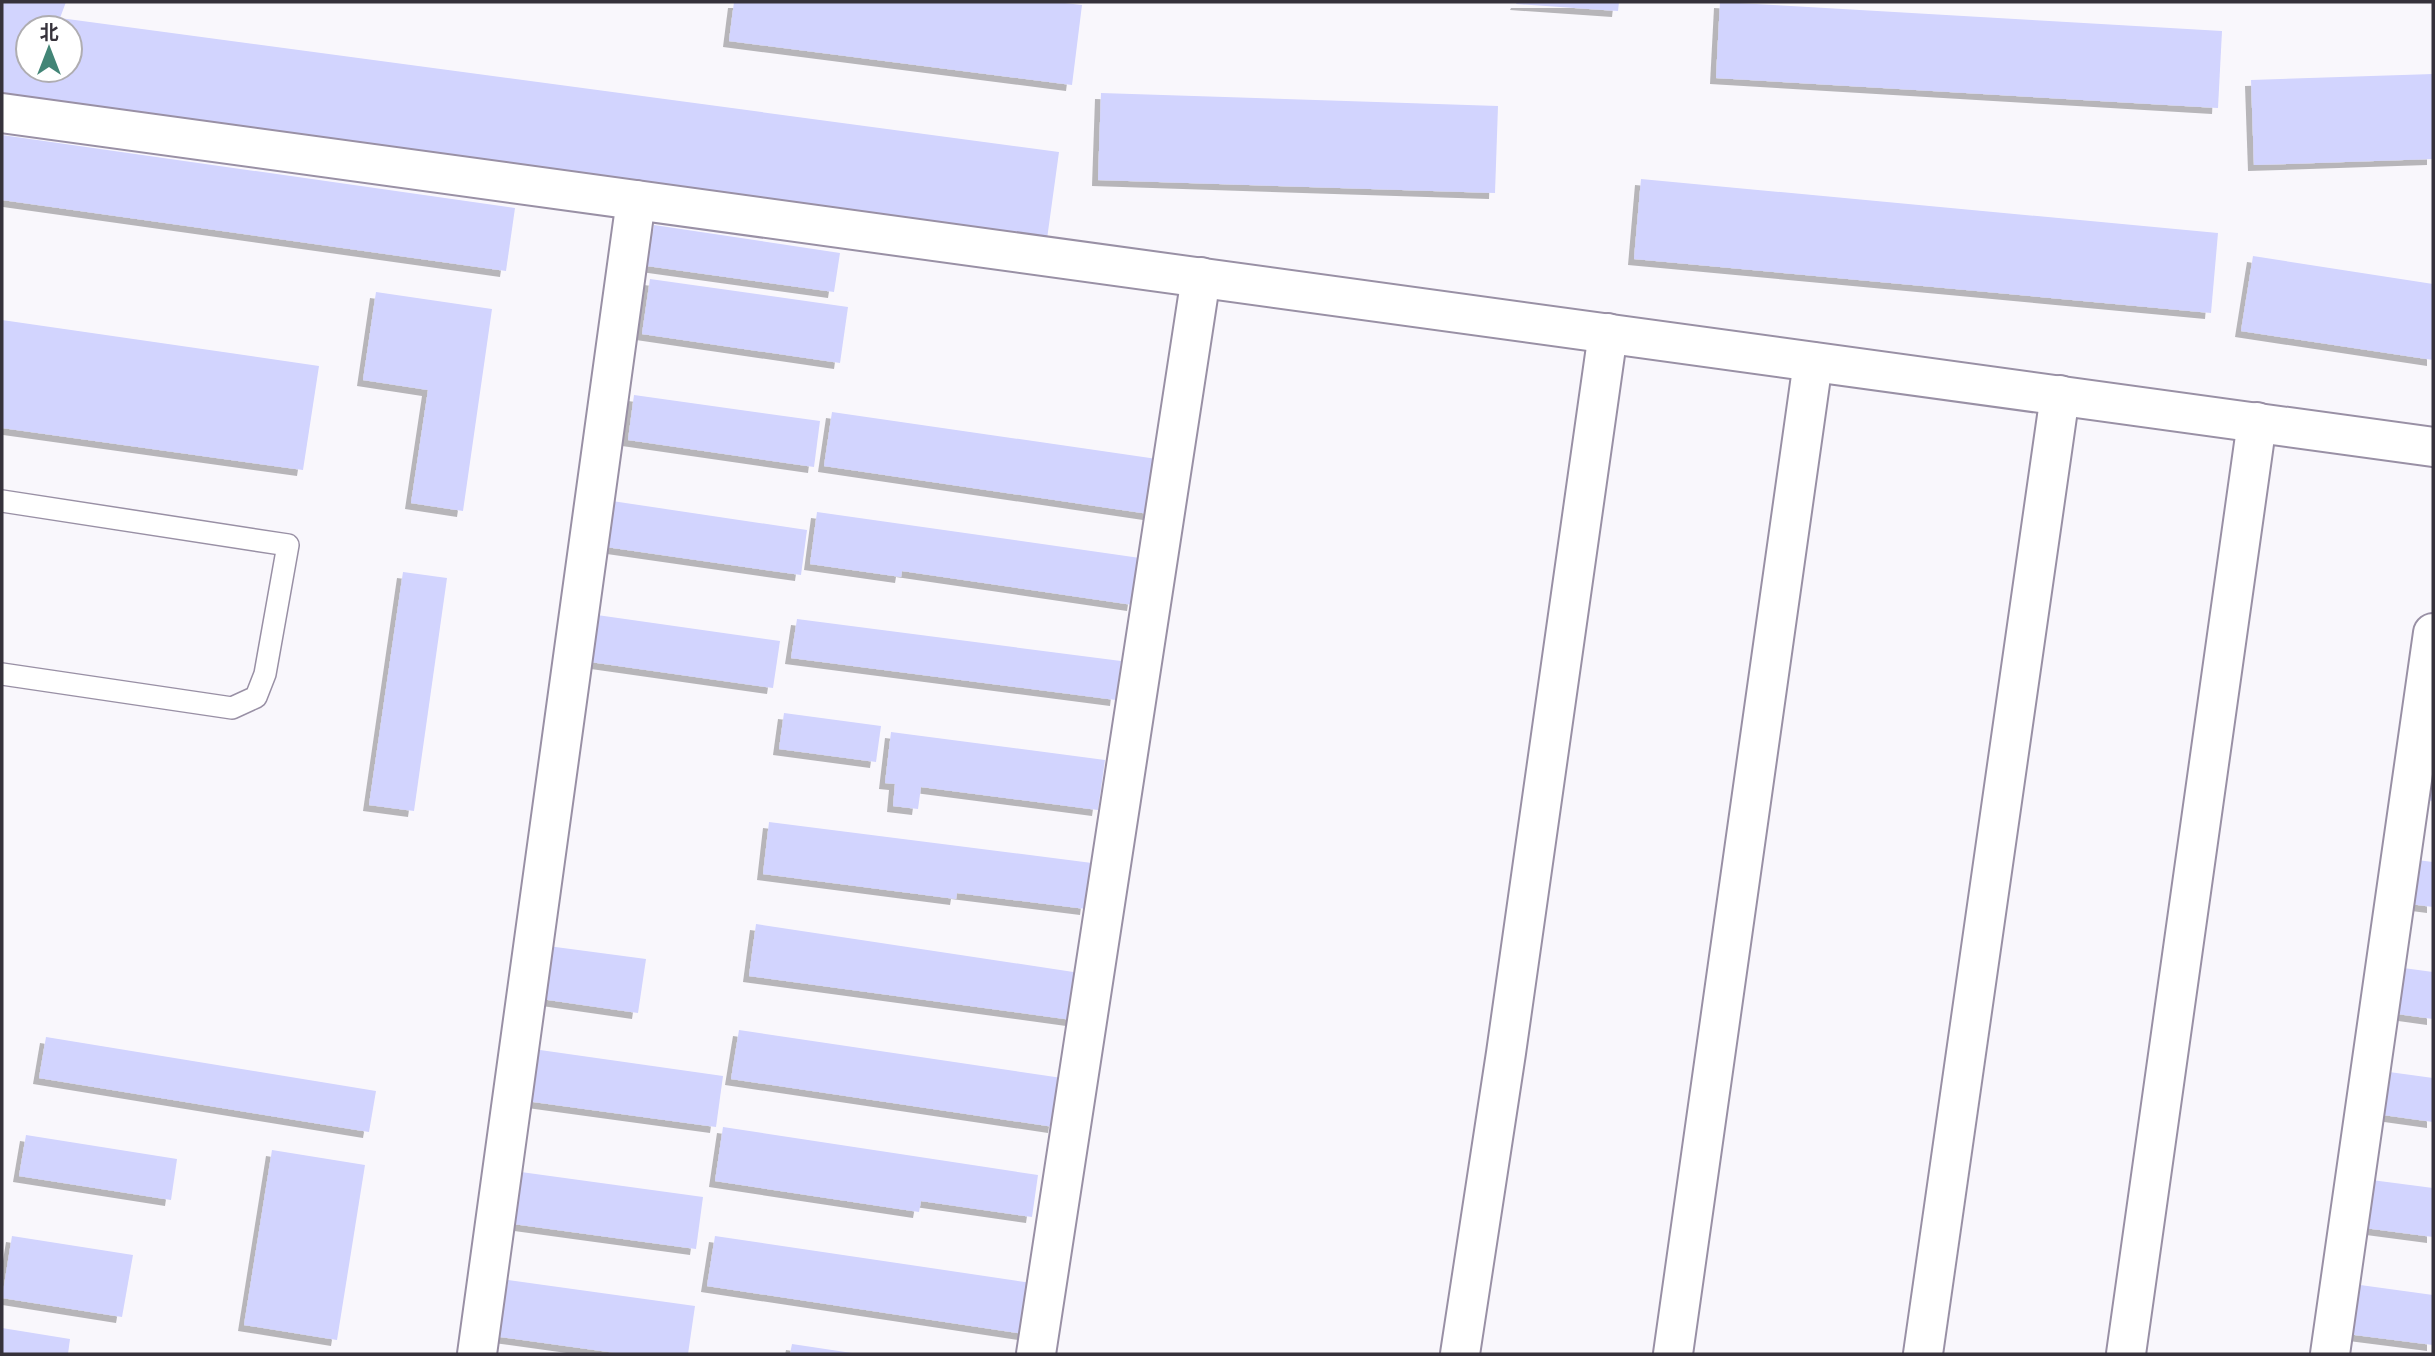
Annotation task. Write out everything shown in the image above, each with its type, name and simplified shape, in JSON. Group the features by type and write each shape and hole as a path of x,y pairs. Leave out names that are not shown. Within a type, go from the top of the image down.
{"street":[{"path":"2,113 2433,447"},
{"path":"477,1354 636,200"},
{"path":"1037,1354 1201,277"},
{"path":"1460,1354 1506,1053 1608,333"},
{"path":"1673,1354 1813,362"},
{"path":"1923,1354 2060,396"},
{"path":"2126,1354 2257,422"},
{"path":"2330,1354 2433,633"}],"lane":[{"path":"2,501 288,545 265,674 256,697 232,708 2,674"}],"building":[{"path":"2,2 66,2 62,14 14,14 14,84 84,84 84,21 1059,152 1047,239 2,98"},
{"path":"734,2 1056,2 1082,5 1072,85 729,41"},
{"path":"1619,2 1618,11 1516,4"},
{"path":"1720,2 2222,31 2218,108 1716,78"},
{"path":"2433,74 2433,159 2254,165 2251,80"},
{"path":"1101,93 1498,106 1495,193 1098,180"},
{"path":"2,135 515,208 506,271 2,200"},
{"path":"1641,179 2218,233 2211,313 1634,259"},
{"path":"654,225 840,253 834,292 647,266"},
{"path":"2253,256 2433,284 2433,360 2241,331"},
{"path":"650,279 848,307 840,363 642,334"},
{"path":"376,292 492,309 463,511 411,503 428,390 363,380"},
{"path":"2,320 319,366 303,470 2,428"},
{"path":"634,395 820,421 814,467 628,440"},
{"path":"832,412 1157,459 1149,514 824,466"},
{"path":"612,501 807,530 801,575 606,547"},
{"path":"817,512 1140,558 1133,605 902,571 901,577 810,564"},
{"path":"403,572 447,578 414,811 369,805"},
{"path":"597,615 780,641 773,688 590,662"},
{"path":"797,619 1121,661 1116,700 791,658"},
{"path":"784,713 881,726 876,762 779,749"},
{"path":"891,732 1105,760 1098,810 921,787 918,809 893,806 895,784 885,783"},
{"path":"2433,756 2433,801 2425,800"},
{"path":"769,822 1092,863 1086,909 957,893 956,899 763,874"},
{"path":"2417,860 2433,862 2433,907 2410,904"},
{"path":"756,924 1080,973 1072,1020 749,976"},
{"path":"548,946 646,959 638,1013 541,999"},
{"path":"2396,967 2433,972 2433,1019 2390,1013"},
{"path":"739,1030 1062,1078 1054,1127 731,1079"},
{"path":"46,1037 376,1091 369,1132 39,1078"},
{"path":"533,1049 723,1076 716,1127 526,1101"},
{"path":"2382,1071 2433,1078 2433,1122 2376,1114"},
{"path":"723,1127 1038,1175 1032,1217 921,1201 919,1212 715,1181"},
{"path":"26,1135 177,1159 171,1200 19,1176"},
{"path":"272,1150 365,1165 337,1340 244,1325"},
{"path":"521,1172 703,1197 696,1249 513,1224"},
{"path":"2364,1179 2433,1188 2433,1237 2357,1227"},
{"path":"12,1236 133,1255 122,1317 2,1298"},
{"path":"715,1236 1032,1283 1024,1334 707,1286"},
{"path":"508,1280 695,1306 688,1354 623,1354 500,1337"},
{"path":"2353,1284 2433,1295 2433,1345 2347,1334"},
{"path":"2,1328 70,1339 68,1354 2,1354"},
{"path":"792,1344 852,1353 852,1354 790,1354"}]}
